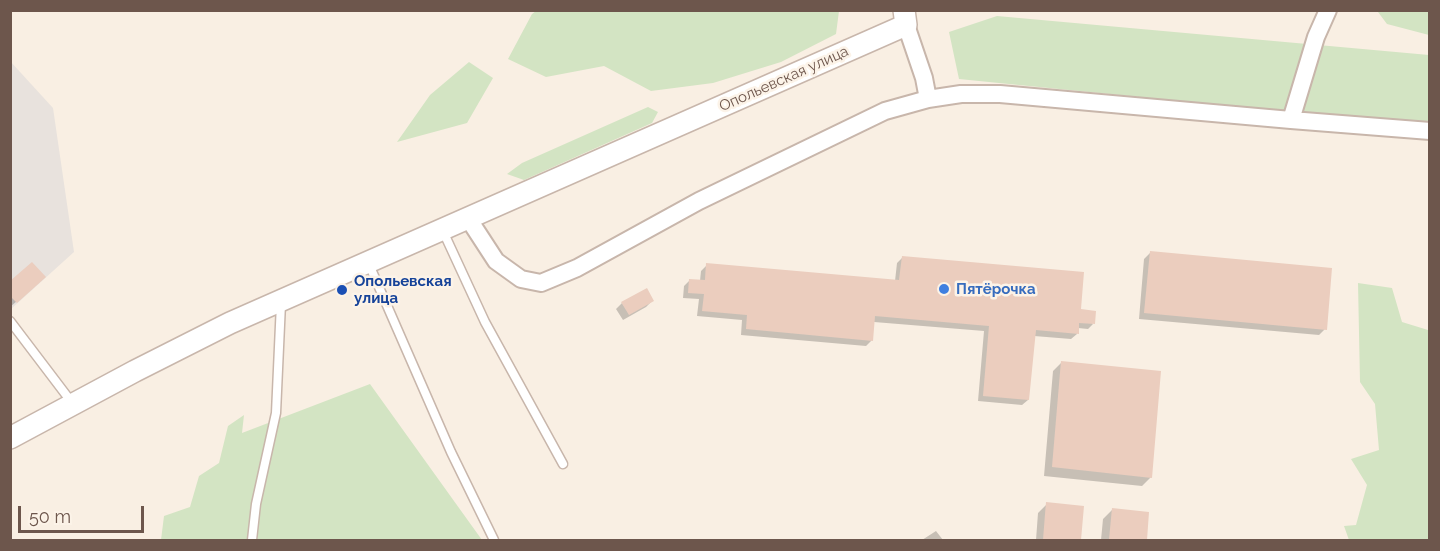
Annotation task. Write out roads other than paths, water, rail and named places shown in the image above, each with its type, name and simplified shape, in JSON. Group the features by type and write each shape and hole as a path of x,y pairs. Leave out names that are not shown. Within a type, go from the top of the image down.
{"street":[{"path":"1291,120 1316,37 1328,10"},
{"path":"905,18 924,78 928,99"},
{"name":"Опольевская улица","path":"10,438 219,328 468,218 905,18"},
{"path":"468,218 496,261 521,279 541,283 577,268 699,201 885,111 928,99 961,94 999,94 1430,131"}],"lane":[{"path":"442,228 484,322 563,464"},
{"path":"367,261 451,452 494,540"},
{"path":"252,540 256,504 276,413 281,300"},
{"path":"10,321 73,404"}],"place":[{"name":"Пятёрочка","path":"944,289"},
{"name":"Опольевская улица","path":"342,290"}]}
